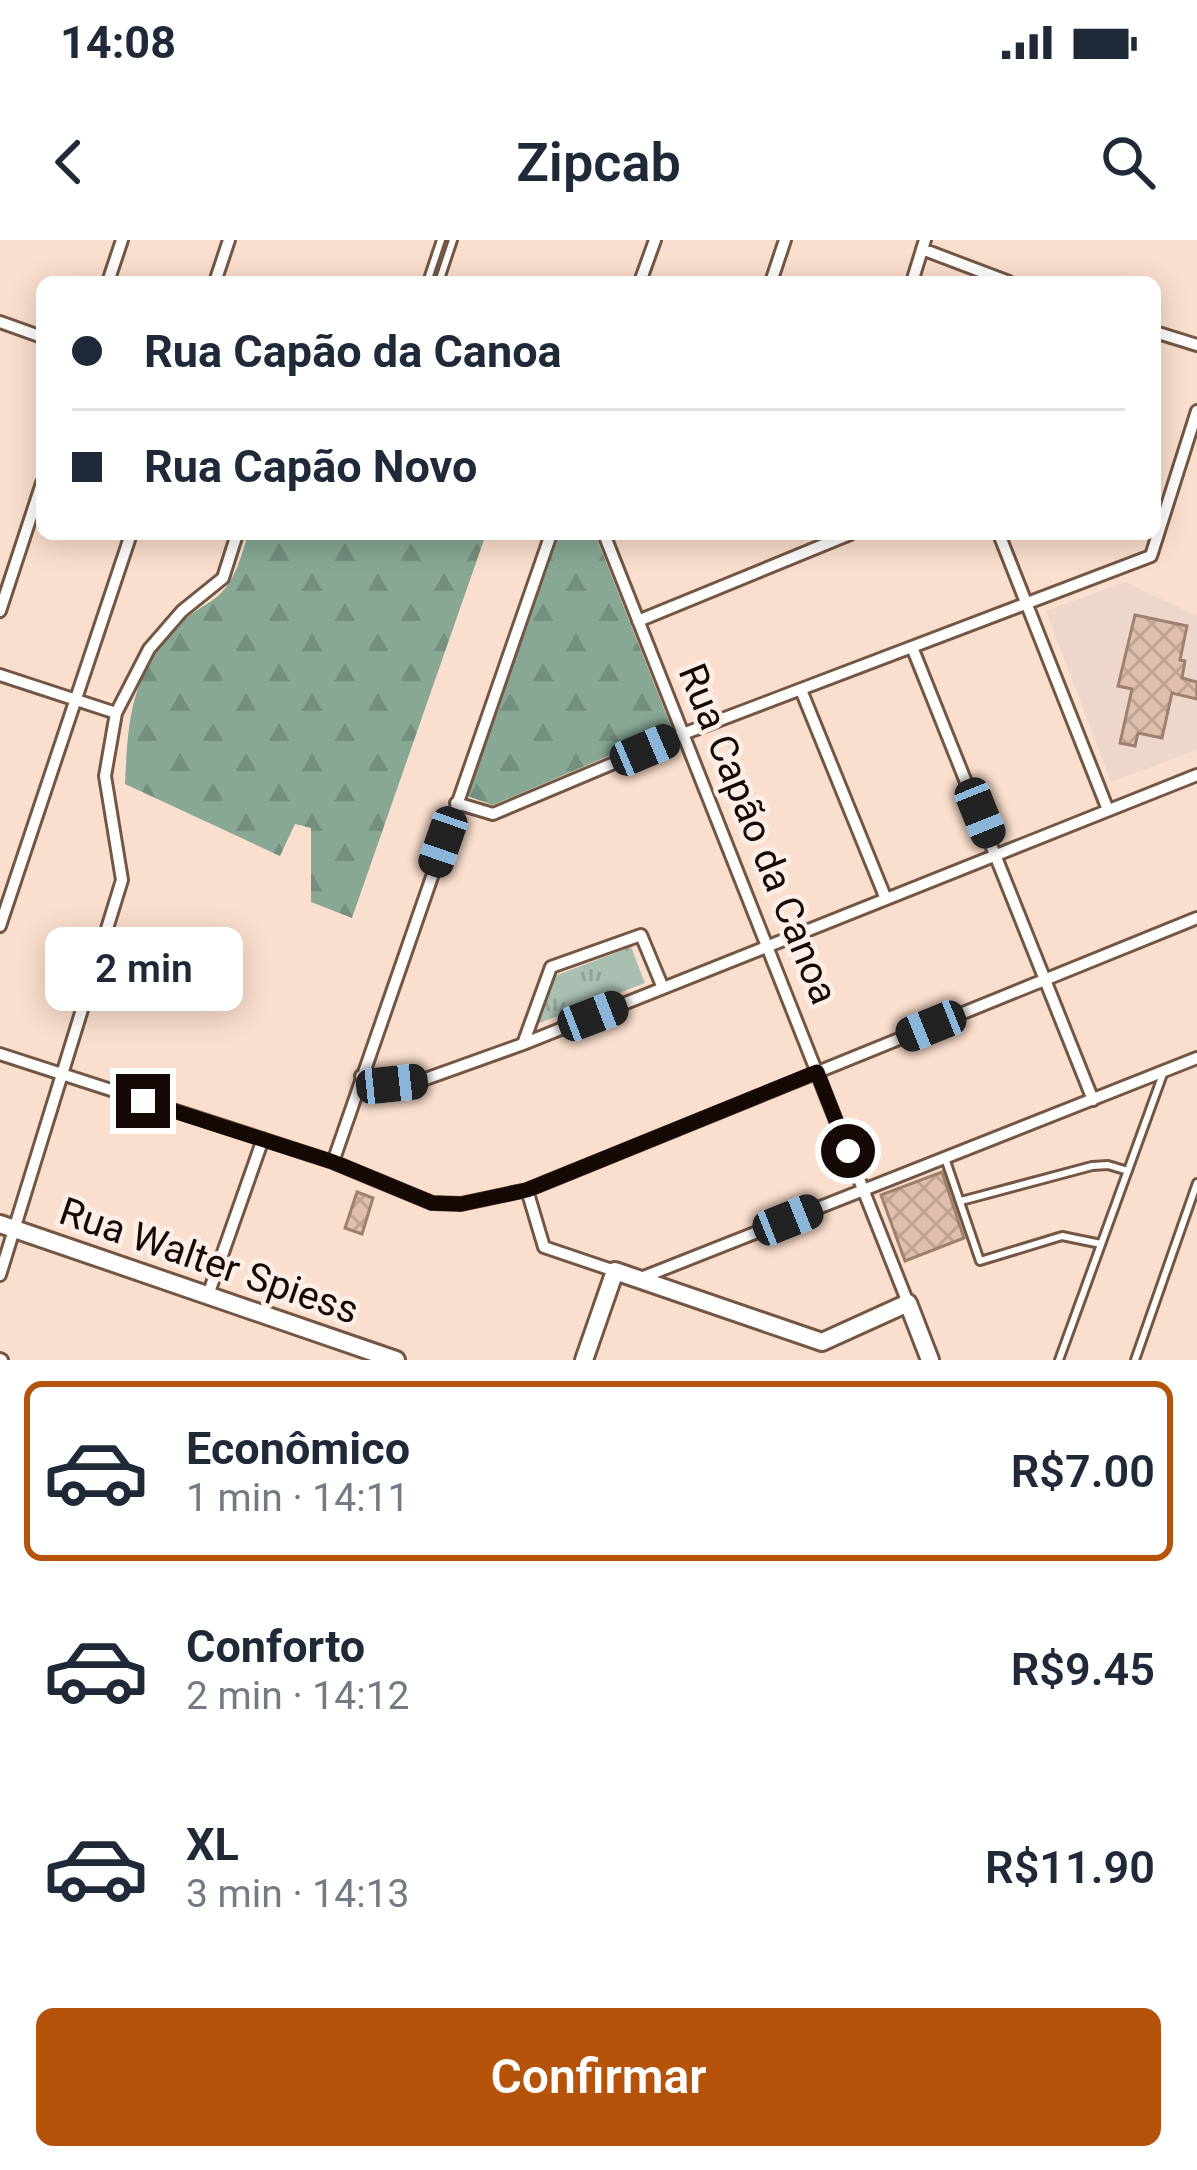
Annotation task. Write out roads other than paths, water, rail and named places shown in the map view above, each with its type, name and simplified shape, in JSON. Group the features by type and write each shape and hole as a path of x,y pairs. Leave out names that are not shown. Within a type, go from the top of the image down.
{"street":[{"path":"110,276 122,240"},
{"path":"217,276 229,240"},
{"path":"642,276 655,240"},
{"path":"773,276 785,240"},
{"path":"914,276 924,244 996,276"},
{"path":"0,322 36,335"},
{"path":"1161,334 1197,345"},
{"path":"1161,524 1197,410"},
{"path":"0,611 36,501"},
{"path":"0,926 129,540"},
{"path":"0,1275 8,1227 63,1076 122,880 105,776 116,713 148,649 182,611 223,578 235,540"},
{"path":"333,1162 549,540"},
{"name":"Rua Capão da Canoa","path":"606,540 930,1360"},
{"path":"638,621 835,540"},
{"path":"1001,540 1108,810"},
{"path":"456,802 493,814 683,734 1151,556 1156,540"},
{"path":"912,647 1093,1100"},
{"path":"0,675 116,713"},
{"path":"801,690 886,899"},
{"path":"361,1076 392,1084 417,1082 523,1044 1197,775"},
{"path":"0,1054 333,1162 432,1203 461,1204 527,1190 1197,918"},
{"path":"523,1044 551,967 640,935 663,988"},
{"path":"638,1279 1197,1058"},
{"path":"208,1295 263,1139"},
{"path":"527,1190 544,1247 822,1342 908,1303"},
{"name":"Rua Walter Spiess","path":"8,1227 396,1360"},
{"path":"584,1360 614,1271"}],"lane":[{"path":"429,276 441,240"},
{"path":"441,276 453,240"},
{"path":"1059,1360 1164,1071"},
{"path":"945,1158 980,1261 1063,1236 1101,1244"},
{"path":"961,1201 1092,1166 1128,1171"},
{"path":"1135,1360 1197,1184"}]}
